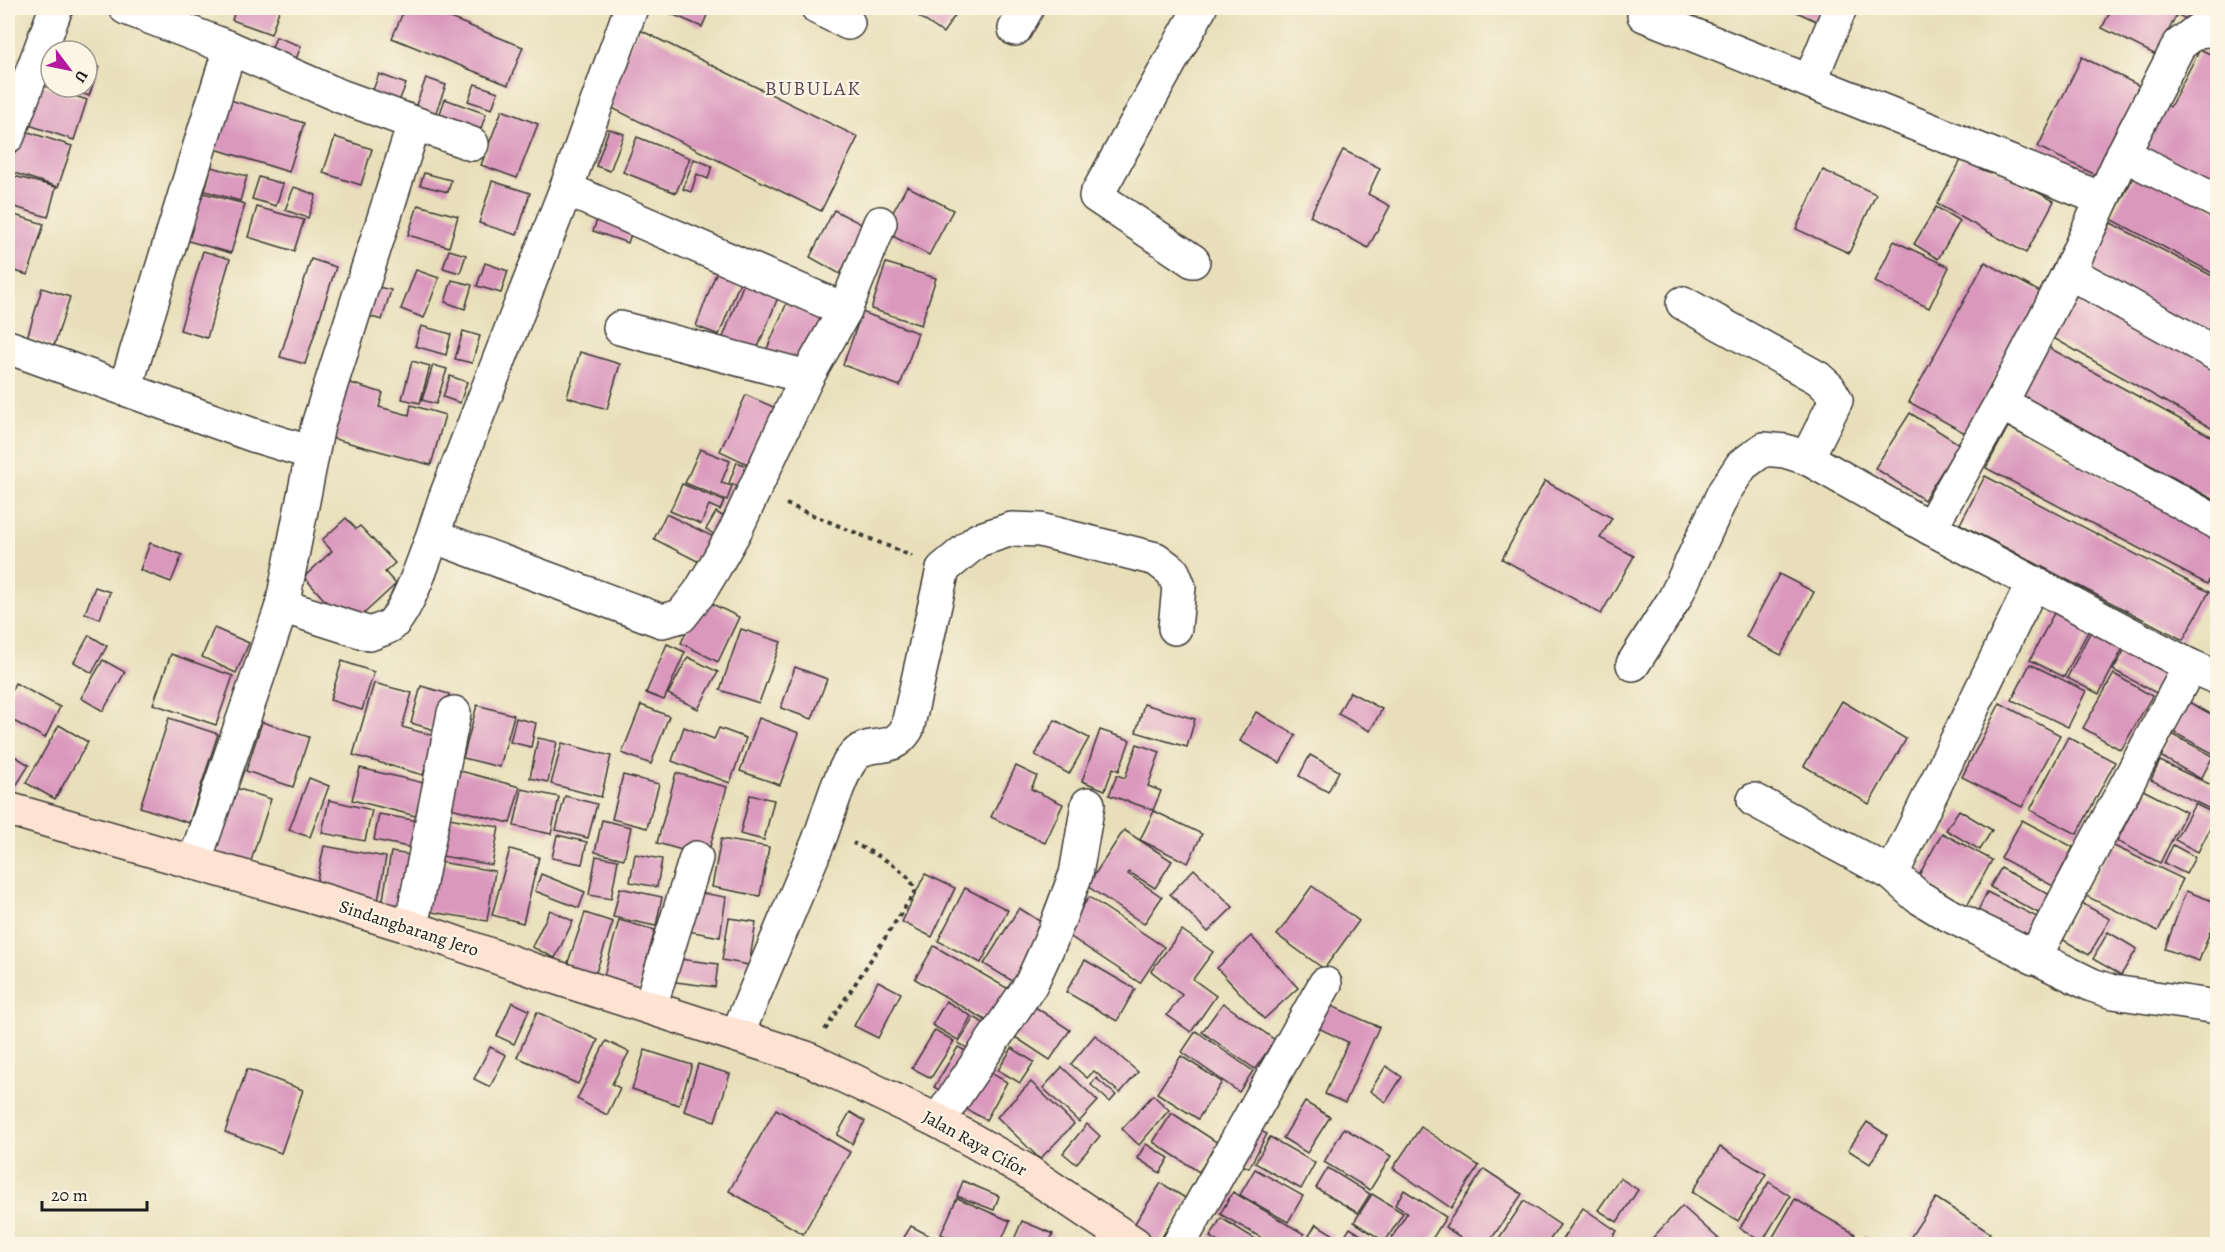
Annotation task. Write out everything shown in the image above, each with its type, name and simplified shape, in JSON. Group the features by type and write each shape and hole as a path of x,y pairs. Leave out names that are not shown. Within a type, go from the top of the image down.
{"street":[{"path":"8,136 56,8"},
{"path":"126,8 230,48 339,96 472,144"},
{"path":"282,606 370,634 390,625 406,604 566,189 631,8"},
{"path":"818,8 848,23"},
{"path":"1193,261 1096,196 1200,8"},
{"path":"1810,81 1840,8"},
{"path":"1644,15 2102,199"},
{"path":"1930,528 2001,403 2068,272 2123,154 2180,45 2197,31 2217,28"},
{"path":"125,389 230,48"},
{"path":"194,863 282,606 318,425 414,124"},
{"path":"2123,154 2217,202"},
{"path":"566,189 845,310"},
{"path":"433,536 662,621 681,616 699,593 736,529 807,377 845,310 880,222"},
{"path":"2068,272 2217,355"},
{"path":"1683,303 1818,378 1829,388 1836,400 1807,458"},
{"path":"620,328 807,377"},
{"path":"8,347 253,435 312,453"},
{"path":"2001,403 2217,523"},
{"path":"1633,664 1675,598 1724,492 1743,465 1764,449 1785,451 1807,458 2033,584 2204,672 2034,958"},
{"path":"737,1035 824,828 847,766 851,759 864,748 892,745 901,739 907,729 943,569 978,540 1012,529 1040,530 1156,559 1173,572 1179,587 1175,628"},
{"path":"1892,873 2033,584"},
{"path":"411,927 454,713"},
{"path":"1755,800 1892,873 1917,896 1945,914 2092,985 2114,992 2217,1007"},
{"path":"938,1121 1016,1008 1039,966 1076,874 1088,804"},
{"name":"Sindangbarang Jero","path":"8,809 411,927 542,973 806,1059"},
{"path":"650,1007 696,858"},
{"path":"1179,1245 1325,984"},
{"name":"Jalan Raya Cifor","path":"806,1059 938,1121 1025,1170 1126,1242"}],"path":[{"path":"753,490 943,569"},
{"path":"806,1059 915,892 910,878 824,828"}],"building":[{"path":"236,8 280,8 271,34 232,20"},
{"path":"405,8 425,8 523,47 508,85 392,38"},
{"path":"658,8 710,8 702,27"},
{"path":"960,8 943,33 908,9"},
{"path":"1788,8 1822,8 1816,21"},
{"path":"2112,8 2180,8 2156,55 2102,28"},
{"path":"2182,8 2205,8 2196,24 2178,15"},
{"path":"638,29 858,137 821,211 602,103"},
{"path":"276,37 301,46 292,70 267,61"},
{"path":"2200,49 2218,58 2218,191 2142,151 2167,105 2170,107"},
{"path":"2082,57 2142,87 2098,176 2038,147"},
{"path":"379,74 406,84 396,109 370,98"},
{"path":"426,78 446,85 433,120 413,113"},
{"path":"36,83 39,84 39,99 87,100 74,140 23,123"},
{"path":"475,84 498,92 492,109 468,101"},
{"path":"224,98 304,123 289,172 209,147"},
{"path":"445,99 486,114 477,140 436,125"},
{"path":"502,110 538,124 517,178 481,165"},
{"path":"609,129 624,134 610,171 596,166"},
{"path":"22,130 72,146 58,187 8,171"},
{"path":"335,137 372,149 361,185 323,173"},
{"path":"637,137 690,158 676,193 623,172"},
{"path":"1343,150 1380,168 1368,194 1390,206 1368,248 1310,216"},
{"path":"1965,153 2054,201 2026,253 1937,204"},
{"path":"694,159 712,166 708,179 697,174 691,192 683,189"},
{"path":"211,167 247,176 240,201 205,191"},
{"path":"2138,169 2218,210 2218,276 2111,219"},
{"path":"1823,170 1876,194 1849,253 1796,229"},
{"path":"424,173 451,180 448,192 420,185"},
{"path":"10,175 56,187 48,217 8,205"},
{"path":"259,177 283,184 276,206 252,199"},
{"path":"492,181 530,193 517,235 479,223"},
{"path":"907,186 953,210 929,255 883,231"},
{"path":"294,187 316,195 308,218 285,210"},
{"path":"192,190 245,204 231,253 178,238"},
{"path":"418,205 458,216 449,247 408,235"},
{"path":"257,207 304,220 294,251 248,237"},
{"path":"1936,207 1960,221 1938,259 1914,244"},
{"path":"601,209 635,221 628,243 593,231"},
{"path":"834,210 865,226 840,274 810,257"},
{"path":"8,213 44,224 28,275 8,269"},
{"path":"2111,223 2218,279 2218,344 2084,274"},
{"path":"1894,241 1949,267 1929,308 1875,282"},
{"path":"449,250 466,255 460,273 443,268"},
{"path":"203,251 230,259 207,338 180,330"},
{"path":"311,259 336,267 305,364 280,357"},
{"path":"721,260 745,269 719,335 696,326"},
{"path":"1985,262 2042,293 1965,433 1909,402"},
{"path":"485,263 508,271 501,293 477,286"},
{"path":"886,263 936,278 921,325 871,309"},
{"path":"416,270 439,278 424,318 401,309"},
{"path":"748,272 783,285 756,352 722,340"},
{"path":"452,280 472,285 465,309 445,302"},
{"path":"370,285 391,290 382,320 362,314"},
{"path":"42,288 70,297 54,346 27,338"},
{"path":"2077,289 2218,368 2218,432 2050,336"},
{"path":"792,291 828,305 802,367 766,351"},
{"path":"862,312 918,333 900,386 843,365"},
{"path":"421,326 451,334 446,355 415,346"},
{"path":"463,331 480,336 472,363 455,359"},
{"path":"2044,345 2218,440 2218,502 2018,393"},
{"path":"580,352 620,364 607,409 567,397"},
{"path":"412,361 430,366 420,403 402,399"},
{"path":"433,365 447,369 436,404 422,400"},
{"path":"450,376 467,382 460,403 443,397"},
{"path":"347,382 383,393 379,407 409,415 411,405 445,415 431,465 331,438"},
{"path":"746,395 780,410 754,467 720,451"},
{"path":"1910,413 1959,444 1924,500 1875,468"},
{"path":"2008,427 2218,537 2218,564 2207,584 1986,468"},
{"path":"700,449 730,461 721,483 732,486 727,500 685,483"},
{"path":"737,462 753,469 745,489 729,483"},
{"path":"1985,476 2209,592 2183,640 1960,524"},
{"path":"1545,481 1612,518 1600,538 1634,556 1601,614 1502,559"},
{"path":"682,484 724,501 720,510 709,505 701,524 670,511"},
{"path":"716,512 729,520 718,537 706,529"},
{"path":"666,514 718,539 705,565 654,539"},
{"path":"346,518 356,529 360,526 395,563 385,572 396,584 357,620 345,608 338,615 304,577 332,551 322,540"},
{"path":"150,543 182,555 171,582 140,570"},
{"path":"1779,574 1814,592 1781,655 1746,637"},
{"path":"95,587 110,592 100,619 85,613"},
{"path":"702,599 739,617 718,662 681,643"},
{"path":"2057,607 2092,624 2064,677 2030,660"},
{"path":"2093,627 2125,644 2099,694 2067,678"},
{"path":"214,628 249,643 236,673 202,657"},
{"path":"741,629 781,642 759,703 720,690"},
{"path":"89,635 107,646 92,673 74,662"},
{"path":"667,644 685,652 664,700 646,693"},
{"path":"2128,644 2174,668 2160,695 2113,670"},
{"path":"171,654 233,676 216,725 153,704"},
{"path":"688,657 718,672 698,709 668,694"},
{"path":"103,660 125,672 103,711 81,698"},
{"path":"342,661 374,672 362,710 330,700"},
{"path":"2030,664 2086,691 2068,727 2012,700"},
{"path":"795,667 827,679 812,719 781,708"},
{"path":"2114,674 2152,696 2121,750 2083,728"},
{"path":"15,683 60,707 45,738 8,718 8,698"},
{"path":"374,683 412,693 402,727 435,736 423,775 353,755"},
{"path":"421,686 449,694 438,731 411,723"},
{"path":"1350,692 1382,709 1370,731 1338,714"},
{"path":"1842,701 1906,739 1869,804 1804,766"},
{"path":"2189,702 2218,718 2218,756 2173,732"},
{"path":"2000,703 2060,735 2022,807 1962,777"},
{"path":"1144,704 1195,719 1187,747 1136,732"},
{"path":"477,705 514,715 500,767 463,758"},
{"path":"641,705 669,716 651,764 622,753"},
{"path":"1256,712 1296,735 1280,763 1240,741"},
{"path":"169,718 218,734 189,823 140,807"},
{"path":"516,718 536,723 531,747 510,742"},
{"path":"759,718 799,733 780,785 740,771"},
{"path":"1055,720 1089,738 1069,774 1035,755"},
{"path":"262,722 309,737 293,787 246,771"},
{"path":"59,725 88,742 55,799 26,783"},
{"path":"684,727 714,739 719,728 746,738 730,783 672,761"},
{"path":"1100,730 1130,740 1119,771 1113,768 1105,790 1082,781"},
{"path":"2172,734 2213,756 2201,779 2160,756"},
{"path":"2068,737 2115,762 2077,834 2030,810"},
{"path":"538,738 557,742 548,782 530,778"},
{"path":"562,743 611,756 601,797 551,784"},
{"path":"1137,744 1160,752 1148,786 1161,791 1153,810 1109,795 1117,775 1125,778"},
{"path":"8,752 29,765 8,799"},
{"path":"1310,755 1339,771 1328,792 1299,776"},
{"path":"2160,761 2218,788 2218,804 2214,811 2151,780"},
{"path":"1016,766 1037,776 1031,789 1063,804 1045,843 991,817"},
{"path":"360,768 424,783 416,816 352,800"},
{"path":"453,769 520,787 510,823 443,806"},
{"path":"676,773 727,787 707,857 657,843"},
{"path":"623,775 659,784 647,828 612,819"},
{"path":"309,778 329,786 310,837 289,830"},
{"path":"233,787 271,799 250,864 213,852"},
{"path":"522,789 559,797 551,834 514,826"},
{"path":"2143,790 2186,812 2160,863 2117,841"},
{"path":"750,795 774,800 764,840 740,834"},
{"path":"565,796 597,804 588,838 556,830"},
{"path":"329,800 372,810 365,841 322,833"},
{"path":"2195,804 2217,815 2198,852 2175,840"},
{"path":"1959,810 1992,830 1980,850 1946,830"},
{"path":"1154,811 1202,834 1188,863 1140,840"},
{"path":"379,814 419,821 413,848 374,840"},
{"path":"438,816 499,827 492,865 431,854"},
{"path":"602,820 631,827 624,859 595,852"},
{"path":"2022,820 2073,847 2053,886 2001,858"},
{"path":"1124,830 1172,861 1155,888 1129,872 1128,874 1162,897 1144,924 1087,886"},
{"path":"1942,833 1992,860 1967,906 1917,879"},
{"path":"557,835 587,842 582,864 552,858"},
{"path":"721,839 769,847 760,896 712,887"},
{"path":"2112,845 2183,879 2158,931 2086,896"},
{"path":"2173,845 2195,857 2186,874 2164,863"},
{"path":"324,846 386,857 378,901 315,890"},
{"path":"510,849 539,857 523,923 492,915"},
{"path":"391,852 417,856 407,909 382,905"},
{"path":"635,854 662,859 657,887 630,882"},
{"path":"596,856 618,860 611,899 589,895"},
{"path":"427,860 495,871 487,921 419,910"},
{"path":"2001,868 2050,895 2040,914 1990,887"},
{"path":"1194,869 1233,907 1208,932 1170,894"},
{"path":"541,874 585,892 579,908 535,891"},
{"path":"925,874 955,888 932,937 902,922"},
{"path":"1312,886 1359,921 1324,969 1277,935"},
{"path":"620,888 662,897 656,926 613,917"},
{"path":"965,888 1008,910 981,963 938,941"},
{"path":"689,891 726,897 720,937 683,930"},
{"path":"2186,891 2218,903 2218,910 2199,961 2165,949"},
{"path":"1987,892 2039,918 2028,939 1977,913"},
{"path":"1089,897 1164,947 1140,983 1065,933"},
{"path":"2080,902 2110,919 2089,955 2060,938"},
{"path":"1019,908 1052,929 1019,985 984,964"},
{"path":"550,910 573,921 555,958 532,947"},
{"path":"585,913 613,922 594,978 566,968"},
{"path":"729,918 756,922 749,965 722,960"},
{"path":"619,920 655,930 638,993 602,983"},
{"path":"1182,930 1213,952 1193,979 1216,996 1191,1032 1167,1015 1182,995 1151,971"},
{"path":"2108,932 2137,949 2121,975 2093,959"},
{"path":"1251,936 1298,988 1264,1019 1217,968"},
{"path":"934,946 1012,991 992,1024 915,979"},
{"path":"671,958 718,964 715,987 668,981"},
{"path":"1085,960 1135,989 1117,1021 1066,992"},
{"path":"878,981 901,993 878,1038 854,1026"},
{"path":"946,1001 971,1016 958,1040 932,1025"},
{"path":"512,1002 529,1010 514,1044 497,1036"},
{"path":"1223,1003 1275,1040 1255,1069 1202,1032"},
{"path":"1327,1004 1379,1027 1345,1103 1325,1094 1348,1042 1316,1027"},
{"path":"1032,1005 1070,1030 1050,1060 1012,1035"},
{"path":"537,1012 598,1040 578,1084 517,1057"},
{"path":"974,1017 991,1028 977,1053 958,1043"},
{"path":"935,1030 954,1041 931,1078 912,1068"},
{"path":"1196,1031 1253,1071 1239,1092 1182,1052"},
{"path":"1095,1035 1138,1072 1120,1093 1094,1071 1087,1078 1071,1064"},
{"path":"606,1041 629,1052 612,1084 620,1088 607,1115 577,1099"},
{"path":"490,1047 506,1055 490,1087 474,1079"},
{"path":"958,1047 975,1056 951,1097 934,1087"},
{"path":"1012,1048 1034,1062 1020,1083 998,1070"},
{"path":"645,1050 692,1065 679,1105 632,1089"},
{"path":"1181,1056 1222,1082 1198,1119 1157,1093"},
{"path":"698,1064 730,1074 715,1121 684,1111"},
{"path":"1386,1066 1402,1077 1386,1102 1370,1091"},
{"path":"1062,1067 1098,1101 1079,1122 1043,1088"},
{"path":"247,1069 303,1090 281,1153 225,1132"},
{"path":"987,1071 1007,1082 986,1120 966,1109"},
{"path":"1096,1078 1116,1095 1110,1102 1091,1085"},
{"path":"1031,1082 1074,1124 1040,1159 997,1117"},
{"path":"1153,1095 1169,1110 1139,1145 1122,1129"},
{"path":"1305,1102 1330,1117 1307,1153 1283,1138"},
{"path":"776,1109 850,1152 803,1234 729,1191"},
{"path":"850,1112 865,1121 852,1144 837,1135"},
{"path":"1172,1113 1218,1143 1199,1172 1153,1142"},
{"path":"1867,1122 1887,1135 1870,1164 1848,1150"},
{"path":"1087,1124 1100,1136 1076,1164 1063,1153"},
{"path":"1248,1125 1267,1134 1249,1168 1230,1159"},
{"path":"1421,1127 1479,1166 1451,1208 1393,1168"},
{"path":"1344,1128 1391,1156 1370,1190 1324,1162"},
{"path":"1270,1137 1315,1163 1301,1189 1255,1163"},
{"path":"1146,1144 1169,1158 1160,1173 1137,1158"},
{"path":"1720,1147 1766,1174 1738,1221 1692,1192"},
{"path":"1328,1168 1370,1194 1358,1213 1316,1188"},
{"path":"1255,1169 1303,1196 1288,1222 1240,1195"},
{"path":"1484,1169 1522,1194 1488,1244 1471,1244 1445,1227"},
{"path":"1620,1178 1638,1190 1617,1222 1598,1210"},
{"path":"963,1181 999,1196 994,1210 957,1196"},
{"path":"1769,1182 1790,1196 1762,1242 1740,1228"},
{"path":"1161,1183 1187,1199 1158,1243 1133,1226"},
{"path":"1404,1190 1446,1217 1429,1244 1389,1242 1407,1213 1395,1205"},
{"path":"1233,1192 1304,1234 1297,1244 1272,1244 1220,1214"},
{"path":"1372,1194 1403,1213 1385,1242 1354,1222"},
{"path":"957,1198 1010,1221 1000,1244 966,1244 941,1234"},
{"path":"1936,1198 1990,1233 1982,1244 1906,1244"},
{"path":"1795,1199 1855,1234 1849,1244 1775,1244 1770,1242"},
{"path":"1524,1201 1560,1225 1547,1244 1495,1244"},
{"path":"1682,1206 1721,1241 1718,1244 1647,1244"},
{"path":"1583,1208 1617,1231 1608,1244 1559,1244"},
{"path":"1221,1218 1262,1243 1221,1244 1210,1237"},
{"path":"1022,1221 1053,1234 1048,1244 1012,1244"},
{"path":"1316,1224 1334,1235 1328,1244 1304,1244"},
{"path":"911,1226 945,1244 900,1244"},
{"path":"1350,1228 1375,1244 1340,1244"},
{"path":"1865,1236 1880,1244 1860,1244"}],"district":[{"name":"BUBULAK","path":"813,88"}]}
